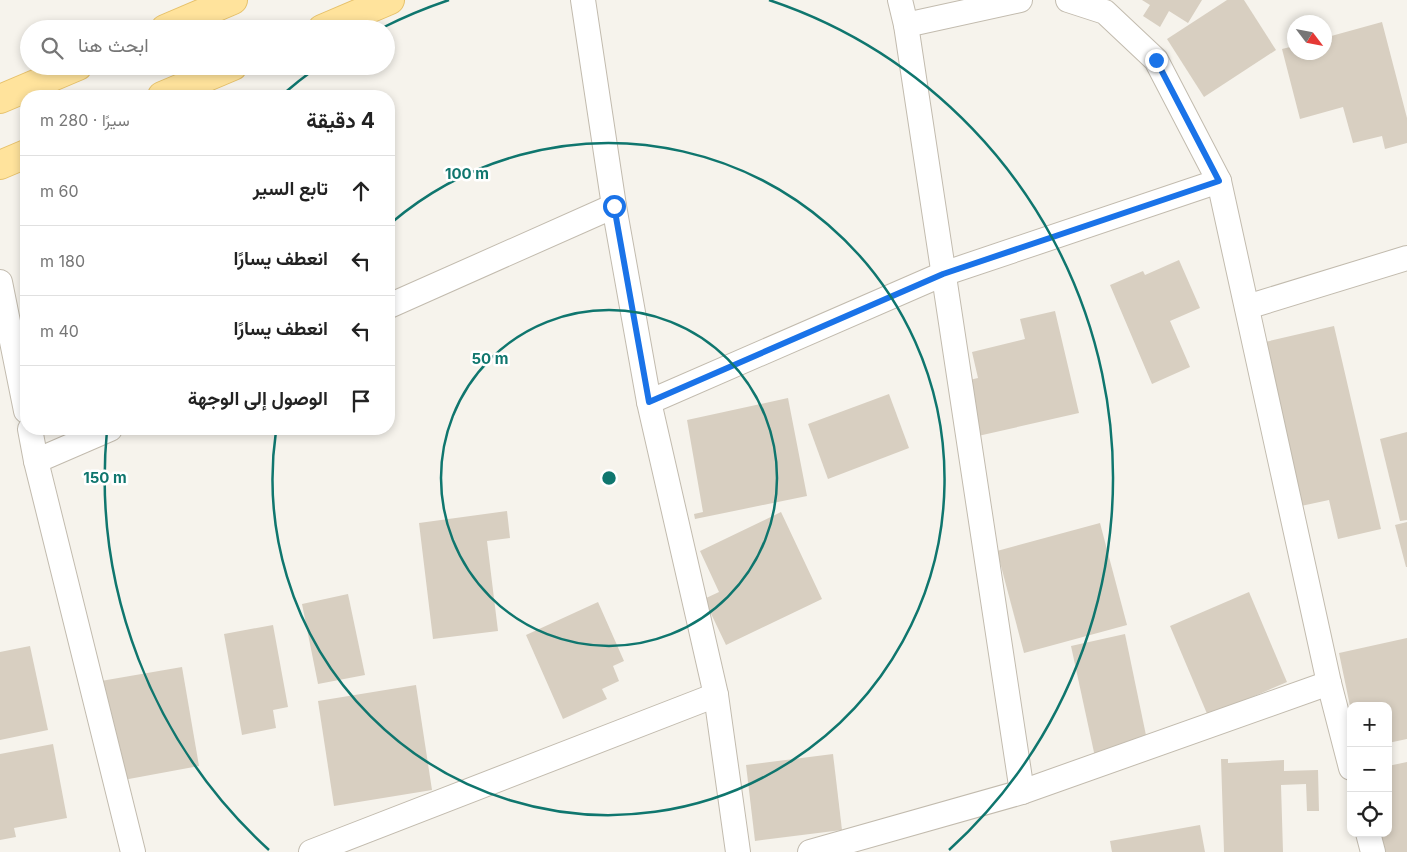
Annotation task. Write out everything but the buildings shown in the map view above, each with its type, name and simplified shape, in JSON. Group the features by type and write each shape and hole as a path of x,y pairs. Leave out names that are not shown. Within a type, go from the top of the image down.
{"main road":[{"path":"187,20 233,0"},
{"path":"343,20 390,0"},
{"path":"21,90 57,75"},
{"path":"176,90 212,75"},
{"path":"0,99 20,91"},
{"path":"0,165 20,157"}],"street":[{"path":"584,0 614,206 649,402 716,695 738,852"},
{"path":"900,0 906,25 1022,792"},
{"path":"906,25 1020,0"},
{"path":"1068,0 1105,12 1156,60 1219,181 1329,683 1347,753"},
{"path":"649,402 943,274 1219,181"},
{"path":"395,303 614,206"},
{"path":"1247,307 1407,258"},
{"path":"0,282 20,381"},
{"path":"31,435 36,462 133,852"},
{"path":"36,462 97,435"},
{"path":"810,852 1022,792 1329,683"},
{"path":"311,852 716,695"},
{"path":"1369,837 1373,852"}],"route":[{"path":"614,206 649,402 943,274 1219,181 1156,60"}]}
